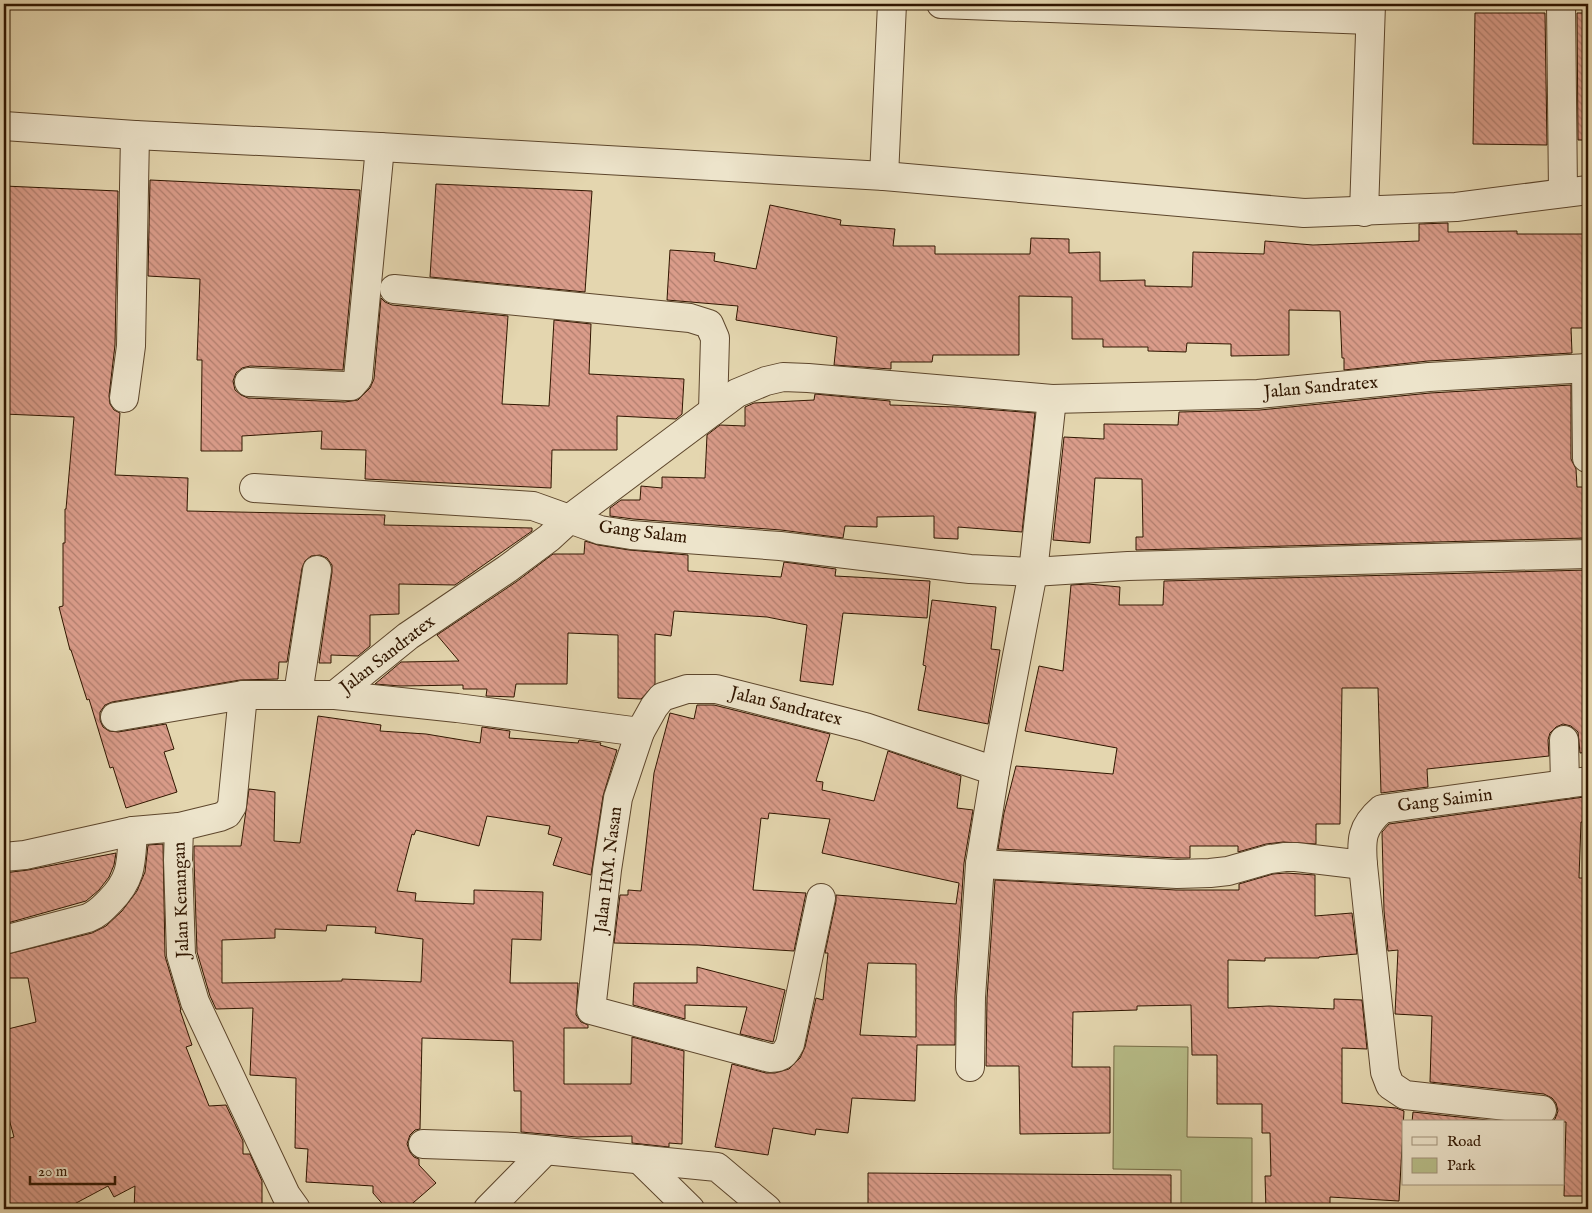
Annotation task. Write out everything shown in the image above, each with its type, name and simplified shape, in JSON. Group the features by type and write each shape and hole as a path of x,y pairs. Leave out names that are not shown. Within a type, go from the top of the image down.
{"street":[{"path":"884,176 892,4"},
{"path":"941,4 1370,12 1364,212"},
{"path":"4,126 135,135 884,176 1304,213 1364,212 1456,206 1576,191 1561,4"},
{"path":"124,398 131,346 135,135"},
{"path":"249,382 351,386 356,382 359,368 380,147"},
{"path":"394,290 700,320 709,324 715,338 713,411"},
{"path":"1587,368 1587,458"},
{"name":"Jalan Sandratex","path":"335,694 408,636 549,538 569,519 713,411 738,393 766,381 783,378 818,379 1052,398 1258,394 1429,378 1587,368"},
{"path":"970,1067 971,997 980,864 995,771 1033,572 1052,398"},
{"name":"Gang Salam","path":"254,488 533,506 600,530 631,535 780,546 970,568 1033,572 1128,566 1588,554"},
{"path":"298,694 317,570"},
{"name":"Jalan Sandratex","path":"335,694 640,732 662,697 687,689 716,689 865,727 995,771"},
{"path":"115,717 243,694 335,694"},
{"name":"Jalan Kenangan","path":"4,856 25,855 134,831 179,827 227,814 232,806 243,694"},
{"name":"Jalan HM. Nasan","path":"640,732 618,798 607,870 591,1010 770,1058 781,1057 790,1044 821,898"},
{"path":"1564,740 1577,783"},
{"name":"Gang Saimin","path":"1542,1110 1405,1095 1390,1085 1385,1072 1362,842 1364,830 1374,816 1382,809 1577,783"},
{"name":"Jalan Kenangan","path":"179,827 178,860 181,955 195,1002 286,1195 296,1209"},
{"path":"4,940 88,918 99,912 118,893 126,881 134,831"},
{"path":"980,864 1177,874 1228,871 1270,859 1296,857 1364,865"},
{"path":"422,1144 546,1150 717,1167 766,1209"},
{"path":"488,1209 546,1150"},
{"path":"639,1159 690,1209"}],"green space":[{"path":"1114,1046 1188,1047 1187,1137 1252,1138 1252,1209 1181,1209 1181,1170 1113,1169"}],"building":[{"path":"1475,13 1545,13 1547,145 1473,144"},
{"path":"1577,13 1588,13 1588,140 1578,140"},
{"path":"150,180 360,190 343,370 250,366 242,368 236,373 233,381 235,390 241,395 248,398 345,402 358,400 370,388 374,379 381,298 392,305 508,316 502,404 549,406 554,320 591,324 589,374 684,379 682,414 676,419 617,416 617,450 552,450 551,488 365,479 366,450 321,449 322,431 242,436 242,451 201,451 202,360 197,360 200,279 148,276"},
{"path":"436,184 592,191 585,292 430,277"},
{"path":"4,186 118,191 115,345 109,396 110,404 114,410 120,413 115,475 188,478 187,511 385,515 384,525 532,528 532,531 455,585 399,584 399,614 370,615 370,646 358,656 331,655 331,663 319,663 332,565 327,558 320,555 311,556 305,561 302,568 287,662 279,662 278,679 240,680 112,702 105,705 100,712 100,720 103,727 109,731 118,732 166,724 174,749 164,752 177,792 126,808 113,767 110,768 89,699 87,700 70,650 59,607 63,606 63,543 65,543 65,509 74,417 4,414"},
{"path":"770,205 841,220 840,225 895,229 893,246 935,246 935,254 1030,254 1031,238 1069,239 1069,253 1100,252 1100,281 1145,280 1145,286 1192,287 1193,252 1264,254 1265,241 1313,245 1419,241 1419,224 1448,223 1448,232 1517,231 1517,234 1588,234 1588,328 1571,328 1572,353 1428,361 1344,370 1340,311 1289,310 1289,355 1231,356 1231,344 1187,343 1186,352 1148,351 1148,347 1103,347 1103,339 1072,339 1072,297 1019,296 1019,355 933,355 932,362 891,362 891,369 834,365 837,337 736,320 738,306 667,300 670,250 715,253 714,261 756,269"},
{"path":"1571,385 1571,459 1576,469 1577,487 1588,487 1588,522 1584,522 1586,538 1136,550 1136,537 1143,537 1142,479 1095,478 1090,543 1053,540 1064,437 1104,439 1104,424 1178,425 1179,412 1260,410 1430,393"},
{"path":"815,394 890,401 890,405 958,407 1035,413 1022,532 958,527 958,539 934,538 934,516 877,517 877,527 845,526 843,538 781,530 610,516 610,508 621,500 640,500 641,486 662,488 662,477 705,478 707,435 720,425 745,426 745,407 754,403 814,400"},
{"path":"585,541 629,550 688,555 688,571 781,577 784,562 836,569 835,576 930,581 927,618 843,613 833,685 800,681 807,625 767,617 674,611 671,636 655,634 655,684 641,699 618,698 618,635 568,633 567,684 516,684 514,697 486,696 487,689 463,689 463,685 400,686 375,684 401,662 459,661 437,635 516,582 553,554 584,554"},
{"path":"1588,570 1588,752 1580,753 1578,732 1571,726 1563,724 1556,727 1550,733 1548,740 1549,756 1427,769 1428,787 1381,793 1378,688 1342,688 1340,824 1316,824 1316,844 1283,842 1266,844 1238,852 1238,846 1190,846 1190,858 998,849 1004,813 1016,766 1113,774 1117,748 1025,731 1039,666 1063,671 1071,585 1088,584 1120,587 1119,605 1163,605 1164,581"},
{"path":"932,600 996,607 991,649 1000,650 988,724 918,710 926,666 923,665"},
{"path":"697,705 714,705 830,734 816,781 823,782 822,790 874,801 888,751 961,776 957,808 973,810 964,863 955,996 955,1045 917,1045 915,1101 852,1098 848,1133 816,1129 815,1135 773,1128 768,1155 715,1147 732,1064 766,1073 775,1073 789,1069 800,1058 805,1047 816,998 823,1000 828,953 825,953 836,895 956,904 959,883 822,853 830,819 769,813 768,819 761,818 753,890 806,893 794,951 698,945 614,943 620,895 628,895 628,890 641,891 654,773 670,713 694,719","holes":["868,963 916,964 916,1037 860,1035"]},
{"path":"318,716 381,725 380,731 426,734 480,743 482,727 510,731 509,738 578,743 579,740 601,743 600,745 617,750 603,796 591,875 553,865 562,838 548,834 550,826 487,816 479,846 416,830 414,835 412,834 397,891 416,893 415,901 474,904 474,890 543,892 541,940 512,939 510,983 578,983 576,1015 581,1022 588,1025 588,1028 564,1028 564,1084 631,1084 632,1037 684,1051 682,1144 669,1143 669,1147 632,1143 632,1136 577,1137 521,1132 521,1091 514,1091 513,1041 422,1038 420,1129 415,1130 410,1135 407,1144 414,1157 419,1159 419,1165 436,1183 406,1209 387,1209 373,1193 373,1186 306,1182 308,1149 295,1148 296,1078 250,1075 253,1008 216,1009 210,996 197,952 194,860 194,846 241,846 249,789 275,792 274,841 300,843","holes":["327,925 376,927 375,933 423,939 421,982 342,979 342,981 222,983 222,940 275,938 275,929 326,931"]},
{"path":"1584,797 1584,822 1581,822 1579,878 1586,878 1585,919 1588,919 1588,949 1585,949 1584,1030 1588,1030 1588,1196 1564,1196 1566,1122 1564,1120 1554,1120 1558,1111 1556,1103 1552,1098 1544,1094 1430,1082 1432,1016 1395,1014 1398,950 1388,951 1384,911 1382,832 1389,824"},
{"path":"163,844 165,956 192,1045 186,1047 209,1106 226,1105 243,1141 243,1154 250,1154 262,1181 262,1209 134,1209 135,1186 114,1197 108,1186 65,1209 4,1209 4,1140 14,1137 4,1101 4,1030 36,1022 28,978 4,978 4,955 92,933 106,926 122,911 137,891 145,872 148,845"},
{"path":"116,853 109,877 99,890 86,901 4,924 4,873"},
{"path":"1273,874 1315,875 1315,916 1352,913 1357,954 1319,958 1265,958 1265,961 1228,960 1228,1008 1269,1006 1334,1009 1334,999 1362,1000 1367,1049 1342,1048 1342,1103 1396,1108 1404,1111 1399,1201 1330,1197 1330,1209 1266,1209 1265,1176 1271,1176 1270,1133 1262,1133 1262,1104 1217,1104 1217,1055 1192,1055 1191,1005 1137,1006 1137,1010 1073,1012 1072,1067 1110,1067 1110,1133 1020,1134 1019,1066 986,1066 987,998 995,880 1176,890 1239,890 1239,884"},
{"path":"697,967 785,990 773,1042 740,1034 747,1007 685,1005 685,1019 633,1005 634,983 697,983"},
{"path":"1413,1112 1487,1120 1412,1120"},
{"path":"868,1173 1171,1175 1171,1209 868,1209"}]}
